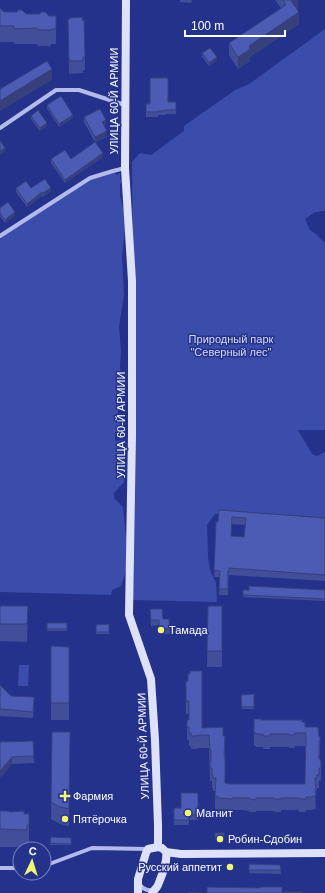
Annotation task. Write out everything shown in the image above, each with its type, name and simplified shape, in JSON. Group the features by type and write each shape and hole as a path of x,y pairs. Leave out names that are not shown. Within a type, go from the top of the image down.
{"street":[{"name":"УЛИЦА 60-Й АРМИИ","path":"126,0 125,168 132,281 132,436 129,616 151,679 155,740 158,847"},
{"path":"0,128 56,90 79,90 125,105"},
{"path":"0,236 90,178 125,168"},
{"path":"52,863 92,848 148,849 158,847 162,848 166,852 181,854 325,853"},
{"path":"138,893 138,879 148,849"},
{"path":"138,879 141,887 145,890 156,892 166,863 166,852"},
{"path":"0,868 12,868"}],"green space":[{"name":"Природный парк \"Северный лес\"","path":"325,29 325,211 315,212 305,219 310,230 325,243 325,430 298,430 312,454 317,456 325,452 325,522 287,518 215,514 207,525 208,557 210,570 216,583 217,602 133,600 136,422 134,421 132,162 140,153 151,155 184,131 184,126 235,90 249,84"},
{"path":"113,171 117,175 120,173 120,179 122,181 120,185 120,196 126,219 122,258 124,295 119,327 122,383 118,412 121,432 115,432 115,441 124,440 124,482 114,493 114,498 123,507 126,537 126,571 121,586 112,590 111,595 0,592 0,236 90,178"},
{"path":"19,665 29,665 28,686 18,686"}],"building":[{"path":"283,0 293,0 291,1 299,12 249,46 250,49 238,57 229,43 286,5"},
{"path":"0,8 4,12 17,12 18,10 22,10 26,14 40,14 41,12 45,12 49,16 56,16 56,29 14,29 14,26 0,26"},
{"path":"82,17 82,20 84,20 85,57 83,57 83,61 69,61 68,19"},
{"path":"210,48 217,57 209,63 202,53"},
{"path":"47,61 52,69 0,101 0,89"},
{"path":"150,78 168,78 168,102 176,102 176,110 146,112 146,104 150,104"},
{"path":"61,96 73,115 59,124 47,105"},
{"path":"100,109 106,120 102,122 107,131 95,137 84,117"},
{"path":"38,110 47,123 40,128 31,116"},
{"path":"0,140 5,148 0,151"},
{"path":"95,142 103,153 65,180 51,159 65,150 71,159"},
{"path":"45,179 51,188 43,193 42,192 27,204 16,188 26,181 31,188"},
{"path":"8,202 15,212 5,220 0,213 0,208"},
{"path":"219,510 325,518 325,575 229,568 228,589 219,589 220,571 214,570 216,522 218,522","holes":["232,517 246,518 244,537 231,536"]},
{"path":"249,586 325,590 325,599 243,595 243,590 249,590"},
{"path":"0,606 28,606 27,624 0,624"},
{"path":"208,606 222,606 222,651 207,651"},
{"path":"150,609 162,609 163,619 169,619 170,629 159,629 159,620 151,620"},
{"path":"47,623 67,623 67,629 47,629"},
{"path":"109,624 109,632 96,632 96,625"},
{"path":"51,646 69,647 69,703 51,703"},
{"path":"190,671 202,671 202,728 223,727 223,736 225,736 225,783 305,784 306,733 295,733 295,735 270,734 270,736 263,736 263,734 254,733 254,719 302,720 302,722 305,722 305,727 318,727 319,737 320,736 319,759 321,762 321,768 319,768 319,775 315,778 316,796 306,797 306,799 256,798 256,800 249,798 232,799 218,798 218,796 215,797 216,778 213,778 212,768 210,768 211,750 209,735 191,736 191,733 189,733 189,727 187,727 187,720 189,720 189,701 186,701 186,681 188,681 188,674 190,674"},
{"path":"0,685 11,696 34,697 33,712 0,709"},
{"path":"254,694 254,707 242,707 241,695"},
{"path":"52,732 70,732 69,809 60,807 51,802"},
{"path":"33,741 34,756 12,757 0,771 0,742"},
{"path":"181,793 198,793 198,815 189,815 189,820 174,820 174,808 181,808"},
{"path":"0,811 24,811 24,814 29,814 29,825 27,825 27,830 0,829"},
{"path":"215,833 224,833 224,839 215,839"},
{"path":"51,837 71,838 71,844 52,843 52,841 50,841"},
{"path":"249,864 280,865 281,870 249,870"},
{"path":"207,887 282,887 282,892 302,893 207,893"}],"place":[{"name":"Тамада","path":"161,630"},
{"name":"Фармия","path":"65,796"},
{"name":"Магнит","path":"188,813"},
{"name":"Пятёрочка","path":"65,819"},
{"name":"Робин-Сдобин","path":"220,839"},
{"name":"Русский аппетит","path":"230,867"}]}
